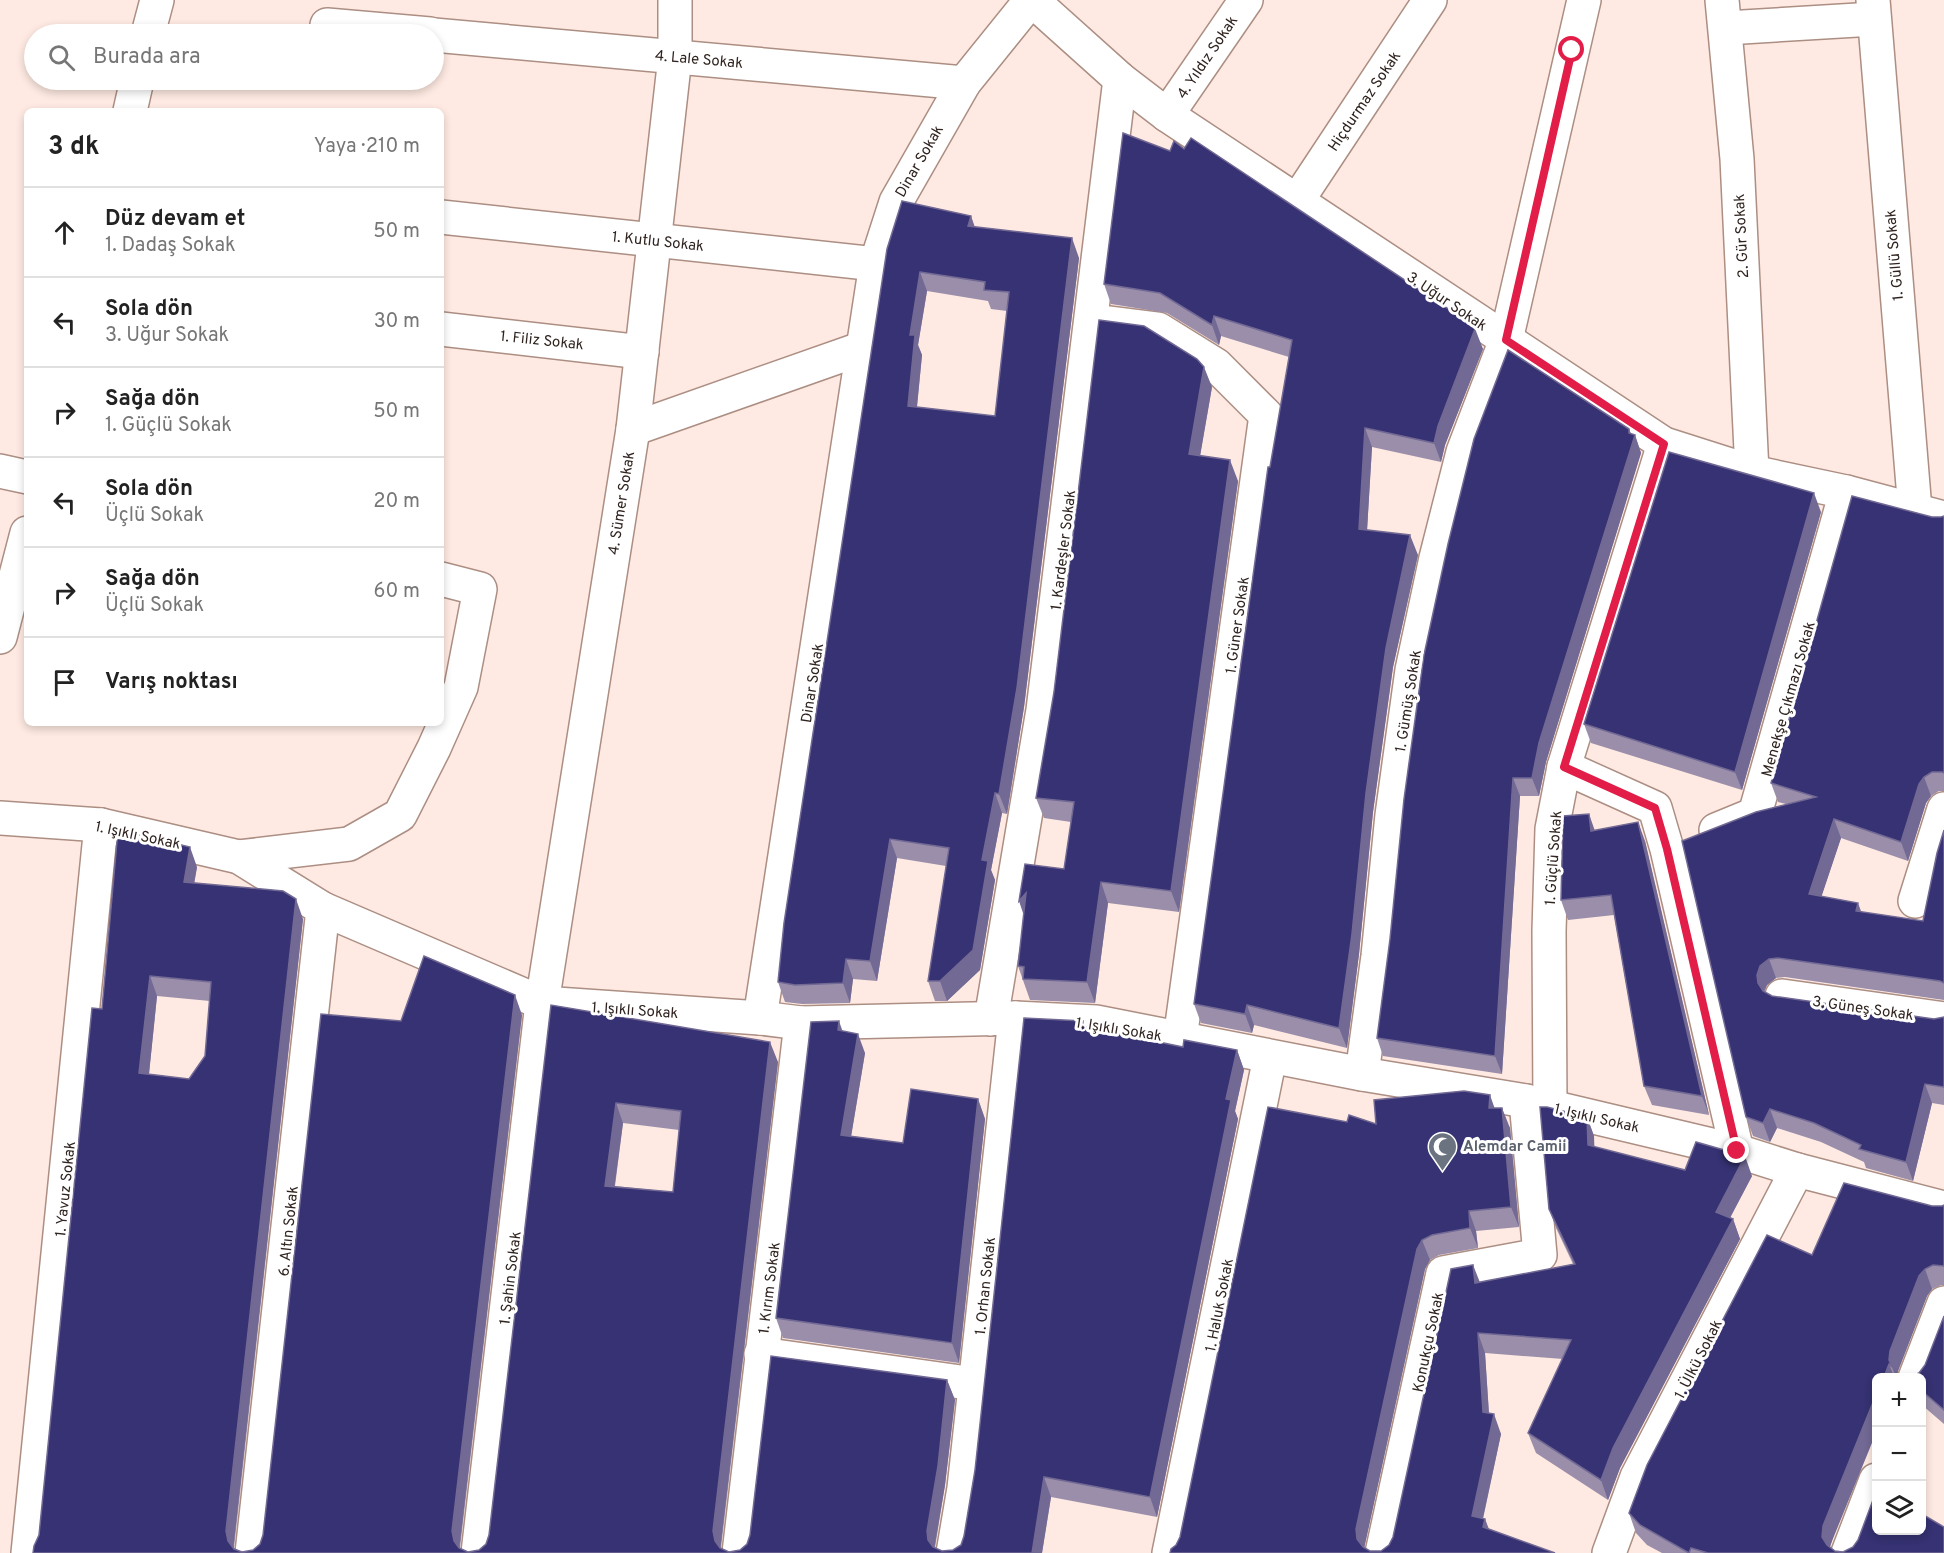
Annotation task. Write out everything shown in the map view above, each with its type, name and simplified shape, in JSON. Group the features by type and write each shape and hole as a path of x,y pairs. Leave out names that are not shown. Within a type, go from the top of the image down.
{"street":[{"path":"151,24 157,0"},
{"name":"4. Sümer Sokak","path":"542,1003 633,429 675,57 675,0"},
{"name":"3. Uğur Sokak","path":"1031,0 1119,79 1167,115 1664,444 1752,472 1846,492 1930,514"},
{"name":"Dinar Sokak","path":"760,1018 876,264 896,202 964,82 1031,0"},
{"name":"4. Yıldız Sokak","path":"1167,115 1246,0"},
{"name":"Hiçdurmaz Sokak","path":"1297,201 1430,0"},
{"name":"1. Gümüş Sokak","path":"1362,1074 1378,956 1392,815 1412,670 1436,558 1463,453 1506,340 1584,0"},
{"path":"1724,14 1874,9"},
{"name":"1. Güllü Sokak","path":"1874,9 1930,514"},
{"name":"2. Gür Sokak","path":"1724,14 1737,159 1752,472"},
{"name":"4. Lale Sokak","path":"444,36 964,82"},
{"name":"1. Kardeşler Sokak","path":"1003,1019 1043,710 1119,79"},
{"path":"131,108 135,90"},
{"name":"1. Kutlu Sokak","path":"444,217 876,264"},
{"name":"1. Güner Sokak","path":"1091,320 1158,329 1216,365 1266,416 1180,1039"},
{"name":"1. Filiz Sokak","path":"444,329 642,352"},
{"path":"633,429 863,348"},
{"name":"1. Güçlü Sokak","path":"1538,1104 1549,931 1552,829 1564,767 1664,444"},
{"path":"0,471 24,476"},
{"name":"Menekşe Çıkmazı Sokak","path":"1667,849 1755,814 1846,492"},
{"path":"0,637 24,545"},
{"name":"1. Işıklı Sokak","path":"444,580 480,589 461,687 444,725"},
{"name":"1. Işıklı Sokak","path":"239,857 349,844 400,815 444,726"},
{"path":"1564,767 1655,808 1667,849 1737,1151"},
{"path":"1915,900 1944,809"},
{"name":"1. Işıklı Sokak","path":"0,818 101,825 239,857 323,909 542,1003 760,1018 801,1023 1003,1019 1096,1022 1270,1057 1538,1104 1737,1151 1797,1170 1944,1208"},
{"name":"1. Yavuz Sokak","path":"28,1553 101,825"},
{"name":"6. Altın Sokak","path":"252,1553 323,909"},
{"name":"3. Güneş Sokak","path":"1782,996 1944,1019"},
{"name":"1. Şahin Sokak","path":"478,1553 542,1003"},
{"name":"1. Orhan Sokak","path":"953,1553 964,1488 975,1383 1003,1019"},
{"name":"1. Kırım Sokak","path":"739,1553 801,1023"},
{"name":"1. Haluk Sokak","path":"1169,1553 1270,1057"},
{"name":"Konukçu Sokak","path":"1382,1553 1443,1272 1540,1255 1538,1104"},
{"name":"1. Ülkü Sokak","path":"1610,1553 1637,1477 1797,1170"},
{"path":"1918,1373 1944,1303"},
{"path":"761,1354 975,1383"},
{"path":"1848,1553 1876,1481"}],"building":[{"path":"1123,133 1170,151 1174,141 1184,149 1191,138 1474,326 1475,329 1438,426 1434,443 1365,428 1359,529 1410,535 1386,648 1366,793 1352,934 1339,1028 1247,1005 1245,1014 1194,1004 1268,467 1270,467 1292,340 1214,316 1212,325 1160,293 1104,284"},
{"path":"902,201 971,216 968,226 1072,238 1017,688 999,794 995,793 982,860 988,861 973,950 940,981 928,981 949,848 890,839 870,961 846,959 843,983 795,985 778,982 784,923 887,249","holes":["920,272 985,282 984,290 1009,292 995,416 908,406 915,335 910,335"]},
{"path":"1099,320 1144,326 1197,359 1204,367 1189,454 1230,460 1171,891 1101,882 1087,982 1023,979 1024,967 1018,966 1026,893 1019,901 1025,864 1064,869 1074,802 1036,798 1054,692"},
{"path":"1508,350 1635,435 1539,743 1532,778 1513,778 1495,1056 1377,1038 1390,939 1404,799 1424,655 1474,439"},
{"path":"1669,452 1814,493 1735,772 1584,724"},
{"path":"1852,496 1932,517 1944,516 1944,773 1932,772 1919,784 1901,842 1834,819 1809,894 1858,903 1856,911 1923,921 1944,830 1944,983 1778,958 1769,959 1760,966 1757,975 1758,983 1763,991 1772,996 1934,1019 1944,1017 1944,1087 1925,1084 1906,1162 1859,1149 1861,1145 1814,1123 1770,1109 1763,1123 1746,1117 1682,841 1756,812 1816,797 1771,783"},
{"path":"1589,814 1591,831 1638,822 1702,1096 1644,1086 1611,895 1561,900 1563,816"},
{"path":"118,830 190,847 184,882 283,891 296,899 226,1531 228,1541 234,1549 242,1552 253,1550 260,1544 263,1535 321,1014 401,1021 424,956 515,995 452,1531 454,1541 459,1548 468,1552 479,1550 486,1544 489,1535 551,1005 770,1042 713,1531 715,1541 720,1548 729,1552 740,1550 747,1544 750,1535 771,1356 947,1380 938,1466 927,1531 928,1540 933,1547 942,1551 953,1550 961,1545 975,1470 1024,1018 1083,1021 1082,1026 1183,1047 1184,1040 1237,1050 1226,1099 1231,1100 1150,1497 1044,1477 1032,1553 33,1553 39,1535 92,1008 102,1009","holes":["150,976 211,982 205,1056 189,1079 139,1073","616,1103 681,1111 673,1192 605,1186"]},
{"path":"839,1021 838,1030 858,1034 841,1135 903,1143 911,1089 978,1099 952,1343 776,1318 811,1022"},
{"path":"1464,1091 1490,1095 1489,1108 1502,1108 1511,1207 1469,1211 1470,1228 1432,1235 1422,1240 1417,1249 1356,1529 1357,1539 1363,1547 1370,1551 1381,1551 1389,1545 1393,1537 1451,1269 1473,1265 1475,1283 1575,1264 1549,1209 1540,1107 1587,1117 1588,1145 1685,1170 1696,1142 1745,1156 1716,1212 1733,1219 1613,1448 1601,1480 1528,1433 1571,1340 1478,1333 1483,1412 1494,1414 1472,1516 1485,1519 1483,1527 1555,1553 1170,1553 1180,1537 1268,1107 1347,1122 1349,1115 1376,1124 1374,1100"},
{"path":"1844,1183 1932,1206 1944,1205 1944,1266 1933,1265 1919,1276 1890,1351 1889,1360 1892,1367 1889,1364 1886,1373 1872,1373 1872,1405 1823,1526 1822,1537 1835,1551 1843,1552 1853,1547 1858,1540 1872,1503 1872,1535 1926,1535 1926,1516 1944,1527 1944,1553 1708,1553 1691,1548 1689,1553 1640,1525 1629,1513 1647,1465 1767,1235 1812,1255"},
{"path":"1944,1316 1944,1410 1926,1394 1926,1373 1919,1373 1925,1365"}],"place":[{"name":"Alemdar Camii","path":"1442,1172"}],"route":[{"path":"1572,50 1506,340 1664,444 1564,767 1655,808 1667,849 1737,1151"}]}
